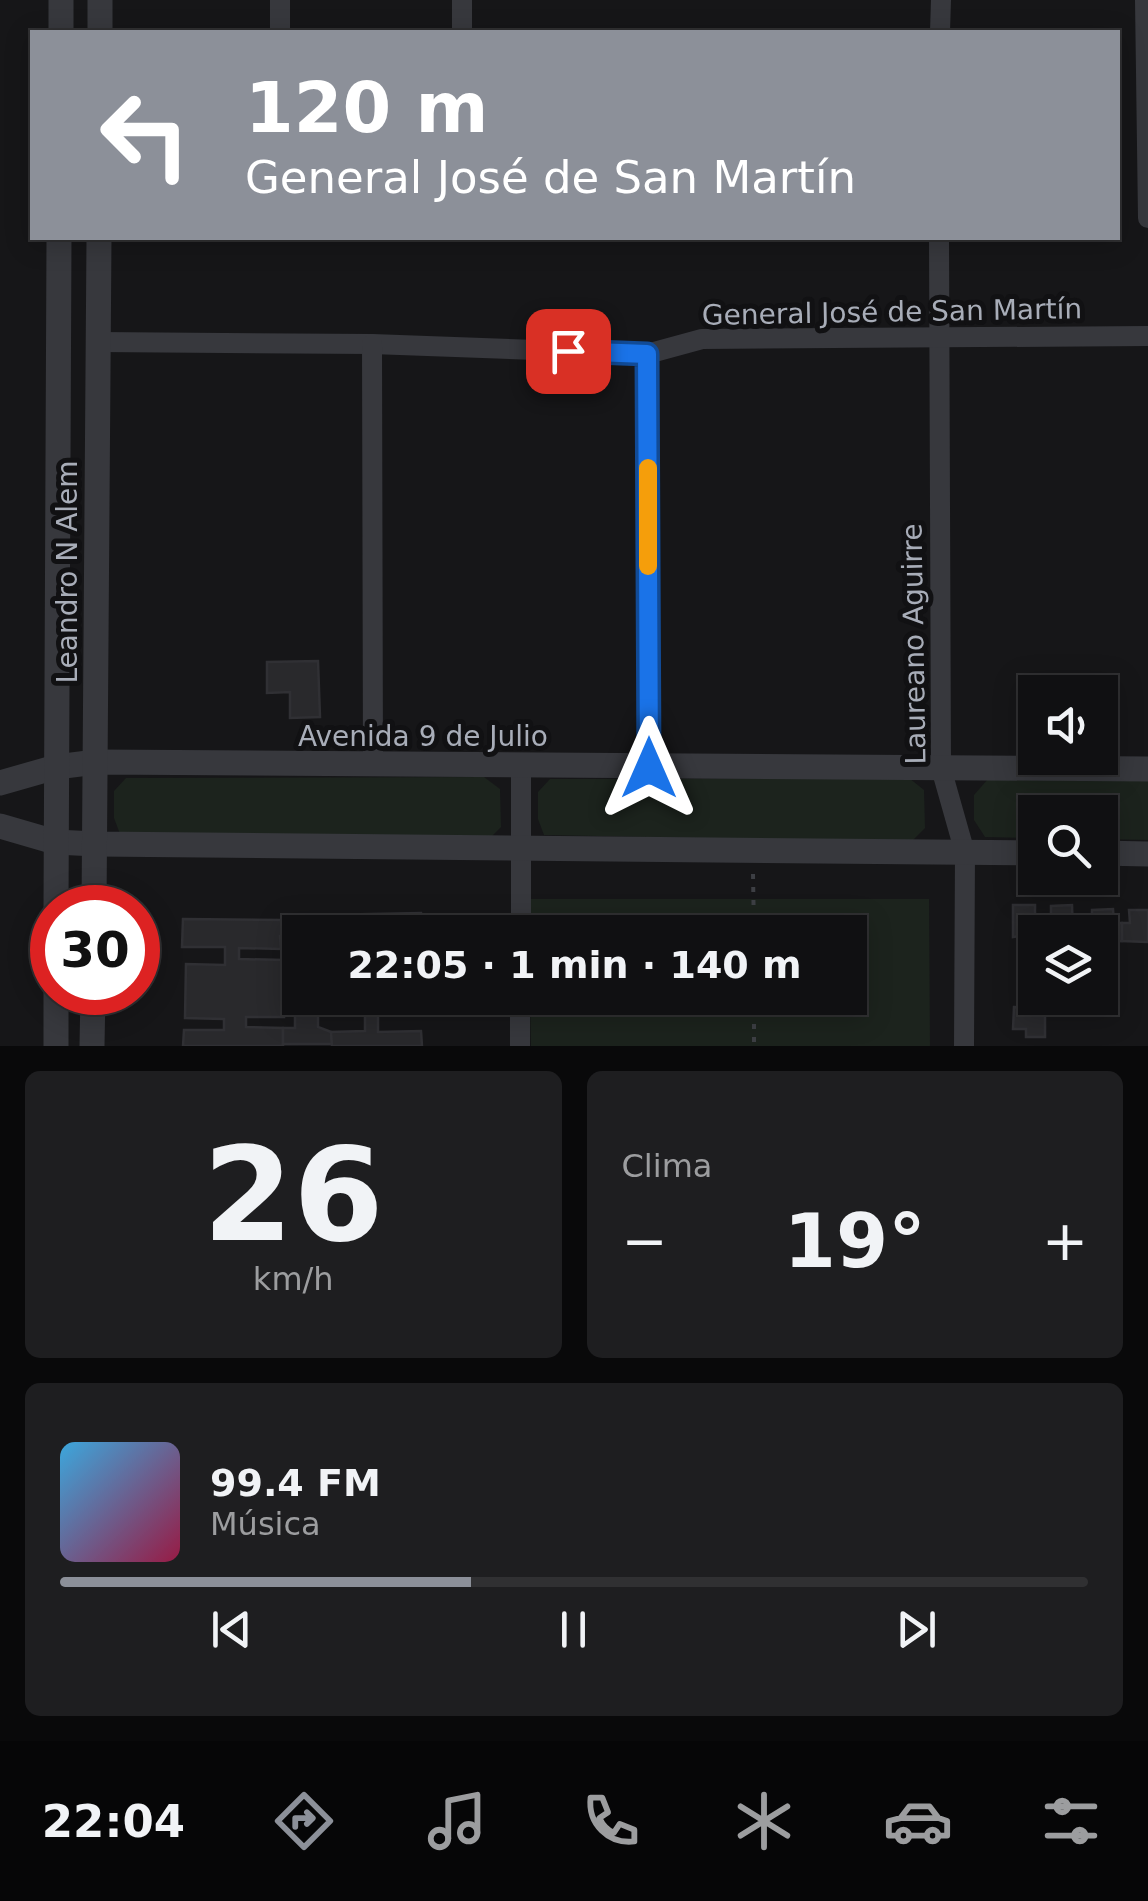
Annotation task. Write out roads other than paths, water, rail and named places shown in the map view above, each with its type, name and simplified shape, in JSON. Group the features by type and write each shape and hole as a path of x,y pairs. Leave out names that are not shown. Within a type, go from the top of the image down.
{"street":[{"path":"61,0 61,30"},
{"path":"100,0 100,30"},
{"path":"280,0 280,30"},
{"path":"462,0 462,30"},
{"path":"940,30 941,0"},
{"path":"1145,0 1148,218"},
{"name":"Leandro N Alem","path":"56,885 60,240"},
{"name":"Leandro N Alem","path":"95,885 98,240"},
{"name":"Laureano Aguirre","path":"939,240 941,768 965,853 964,1046"},
{"name":"General José de San Martín","path":"98,342 372,344 647,354 702,339 1148,336"},
{"path":"372,344 373,766"},
{"path":"647,354 649,768"},
{"name":"Avenida 9 de Julio","path":"0,784 56,767 96,762 1148,769"},
{"path":"520,915 522,767"},
{"path":"0,826 56,842 96,844 1018,853"},
{"path":"1118,854 1148,854"},
{"path":"56,1015 56,1046"},
{"path":"92,1046 93,1015"},
{"path":"520,1015 520,1046"}]}
